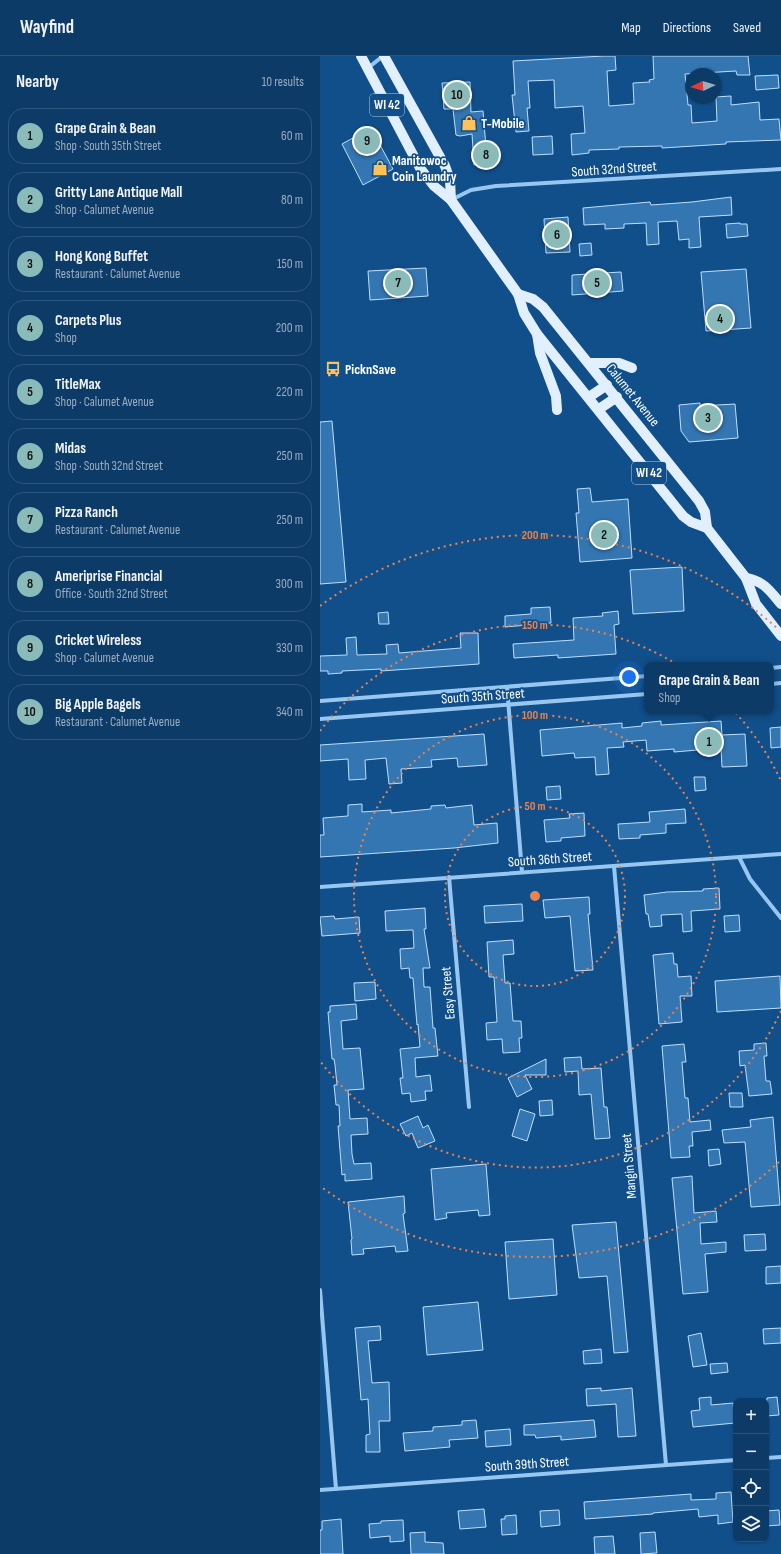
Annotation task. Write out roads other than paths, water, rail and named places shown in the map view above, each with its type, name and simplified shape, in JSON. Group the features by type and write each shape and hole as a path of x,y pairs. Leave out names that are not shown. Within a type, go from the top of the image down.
{"main road":[{"name":"Calumet Avenue","path":"361,56 420,168 434,186 451,200 518,294 524,313 537,334 683,516 691,522 707,528"},
{"name":"WI 42","path":"384,56 445,166 450,180 451,200"},
{"name":"Calumet Avenue","path":"518,294 533,299 543,307 607,384 699,501 705,512 707,528 746,578 756,604 781,636"},
{"path":"537,334 540,353 556,396 557,410"},
{"path":"589,362 619,363 632,368"},
{"path":"589,397 607,384"},
{"path":"598,409 617,397"},
{"path":"746,578 758,580 764,584 781,604"}],"street":[{"path":"368,68 384,56"},
{"name":"South 32nd Street","path":"451,200 471,190 496,186 781,169"},
{"name":"South 35th Street","path":"320,701 644,676"},
{"path":"507,687 522,872"},
{"name":"South 35th Street","path":"320,719 644,694"},
{"name":"South 36th Street","path":"320,887 781,854"},
{"path":"739,857 750,879 781,918"},
{"name":"Mangin Street","path":"614,866 666,1465"},
{"name":"Easy Street","path":"449,877 469,1107"},
{"path":"320,1290 336,1489"},
{"path":"769,1458 781,1457"},
{"name":"South 39th Street","path":"320,1490 733,1460"}],"place":[{"name":"Big Apple Bagels","path":"457,95"},
{"name":"T-Mobile","path":"469,123"},
{"name":"Cricket Wireless","path":"367,141"},
{"name":"Ameriprise Financial","path":"486,155"},
{"name":"Manitowoc Coin Laundry","path":"380,168"},
{"name":"Midas","path":"557,235"},
{"name":"Pizza Ranch","path":"398,283"},
{"name":"TitleMax","path":"597,283"},
{"name":"Carpets Plus","path":"720,319"},
{"name":"PicknSave","path":"333,369"},
{"name":"Hong Kong Buffet","path":"708,418"},
{"name":"Gritty Lane Antique Mall","path":"604,535"},
{"name":"Grape Grain & Bean","path":"709,742"}]}
